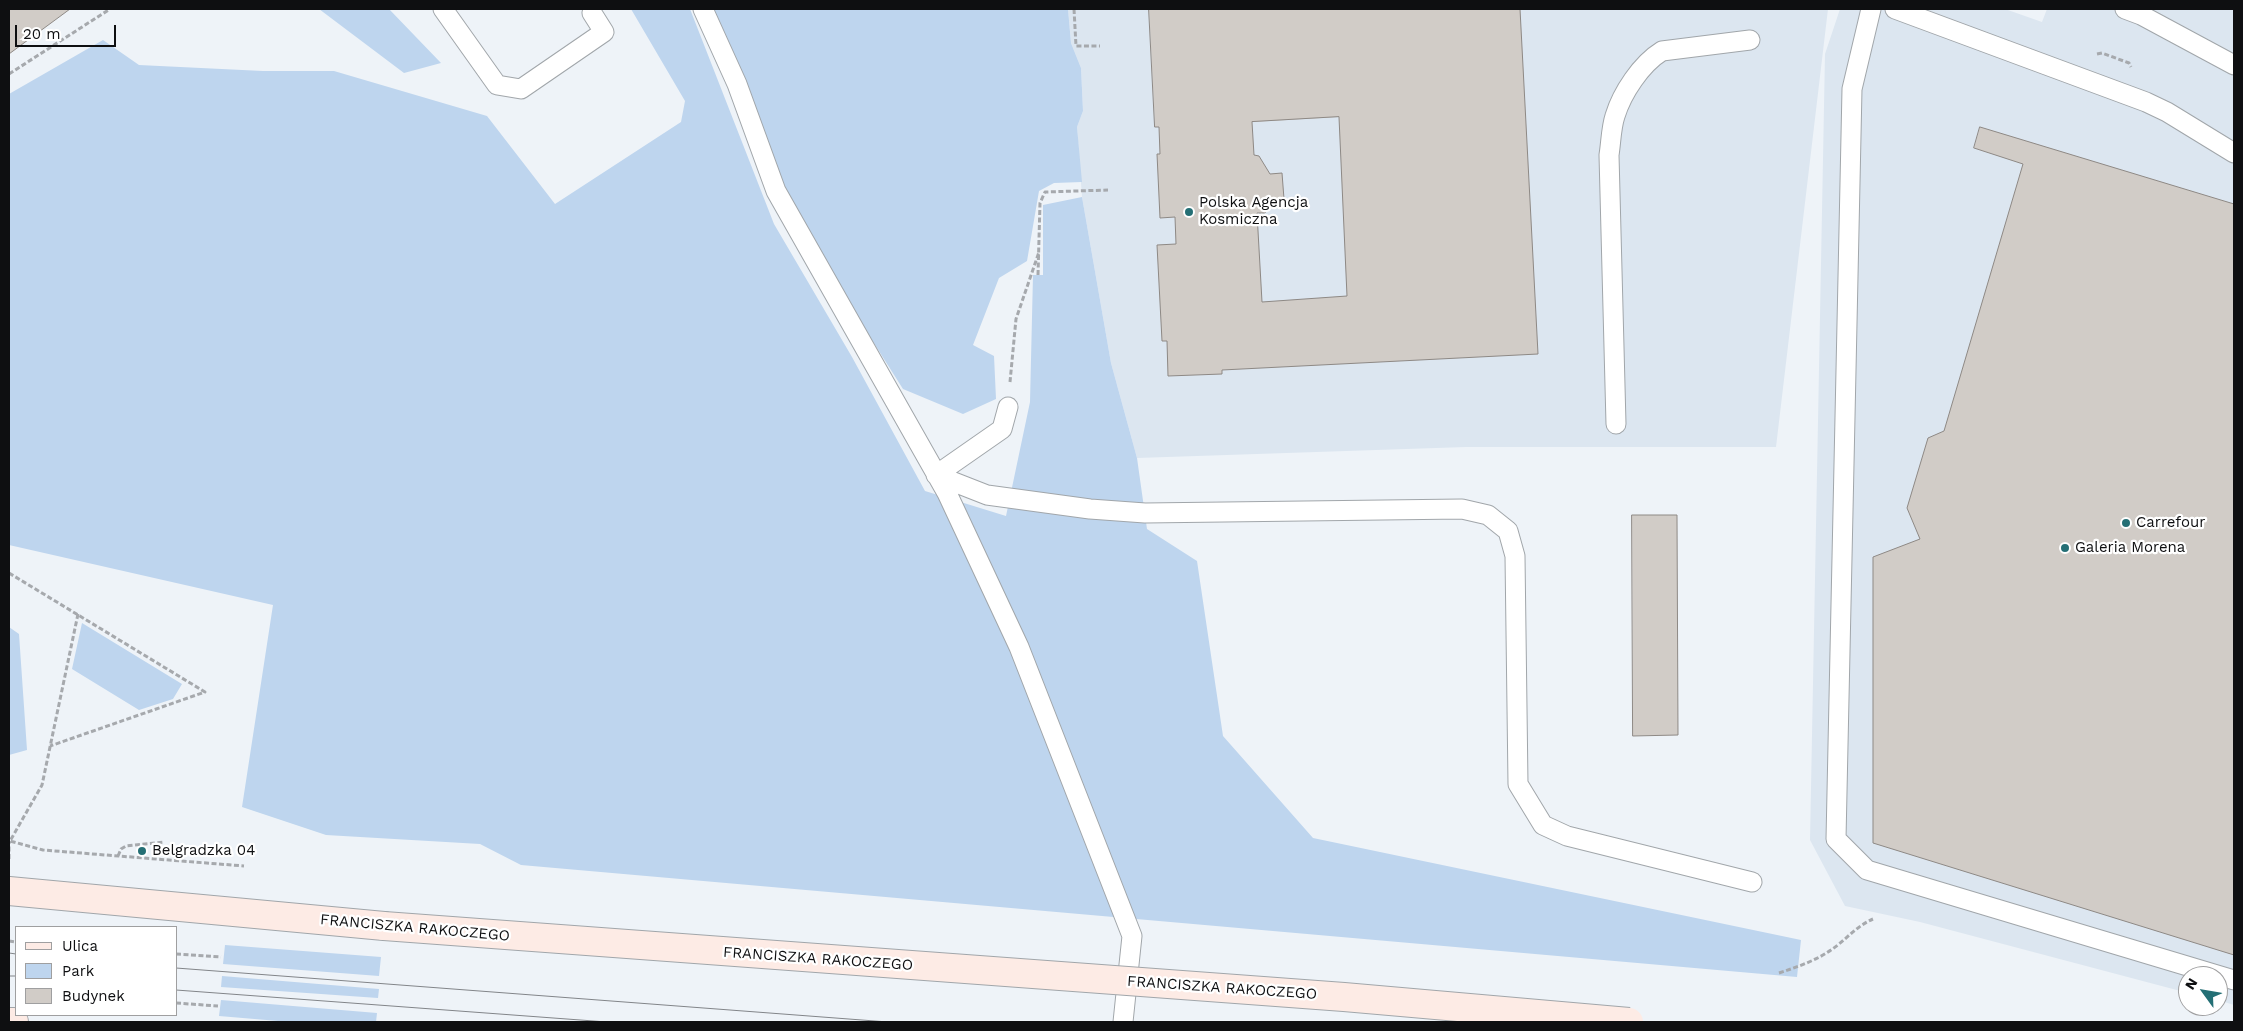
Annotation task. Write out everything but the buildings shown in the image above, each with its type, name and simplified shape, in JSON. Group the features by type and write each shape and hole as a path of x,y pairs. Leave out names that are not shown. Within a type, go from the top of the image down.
{"main road":[{"name":"FRANCISZKA RAKOCZEGO","path":"9,891 384,926 1344,997 1628,1022"},
{"path":"9,1022 14,1022"}],"lane":[{"path":"443,9 497,85 521,89 604,32 592,13"},
{"path":"703,9 736,84 776,191 947,493 1019,647 1132,936 1123,1022"},
{"path":"1871,9 1852,89 1836,838 1867,870 2234,980"},
{"path":"1895,9 2146,102 2167,112 2234,153"},
{"path":"2127,9 2234,65"},
{"path":"1616,424 1609,155 1614,117 1626,92 1650,59 1662,52 1750,40"},
{"path":"936,475 1002,429 1008,407"},
{"path":"936,475 987,495 1117,512 1462,509 1488,515 1508,531 1515,556 1518,784 1543,825 1567,836 1752,882"}],"path":[{"path":"9,74 110,9"},
{"path":"1074,9 1076,46 1100,46"},
{"path":"1038,275 1040,203 1045,192 1108,190"},
{"path":"1008,407 1016,319 1039,252"},
{"path":"9,573 205,692 50,746"},
{"path":"9,859 10,841 42,786 78,614"},
{"path":"10,841 43,850 244,866"},
{"path":"118,856 121,849 126,846 164,842"},
{"path":"1779,973 1806,964 1826,953 1856,928 1873,919"},
{"path":"178,954 221,957"},
{"path":"178,1003 218,1006"}],"shaded area":[{"path":"1068,9 1828,9 1776,447 1466,447 1137,458 1111,363 1082,197 1077,127 1083,111 1081,68 1071,43"},
{"path":"1840,9 2005,9 2042,22 2047,9 2234,9 2234,1005 2228,1003 2228,966 2178,966 2178,990 1920,922 1845,906 1810,840 1825,54"}],"green space":[{"path":"319,9 389,9 441,63 404,73"},
{"path":"631,9 690,9 774,224 852,357 925,491 1006,516 1030,402 1033,275 1043,275 1043,205 1082,197 1111,363 1137,458 1147,529 1197,561 1223,736 1313,838 1801,940 1797,977 521,865 480,844 326,835 242,807 273,605 9,545 9,94 103,40 139,65 263,71 334,71 487,116 555,204 681,122 685,101"},
{"path":"714,9 1068,9 1071,43 1081,68 1083,111 1077,127 1082,182 1054,183 1039,191 1027,261 999,278 973,345 994,356 996,399 963,414 903,389 832,277 777,176"},
{"path":"82,623 182,684 173,699 139,710 72,669"},
{"path":"9,627 19,634 27,750 9,755"},
{"path":"225,945 381,957 379,976 223,964"},
{"path":"222,976 379,989 378,998 221,987"},
{"path":"221,1000 377,1013 376,1022 290,1022 219,1016"}],"tram line":[{"path":"9,953 15,954"},
{"path":"178,968 888,1022"},
{"path":"9,976 15,976"},
{"path":"178,990 607,1022"}],"place":[{"name":"Polska Agencja Kosmiczna","path":"1189,212"},
{"name":"Carrefour","path":"2126,523"},
{"name":"Galeria Morena","path":"2065,548"},
{"name":"Belgradzka 04","path":"142,851"}]}
